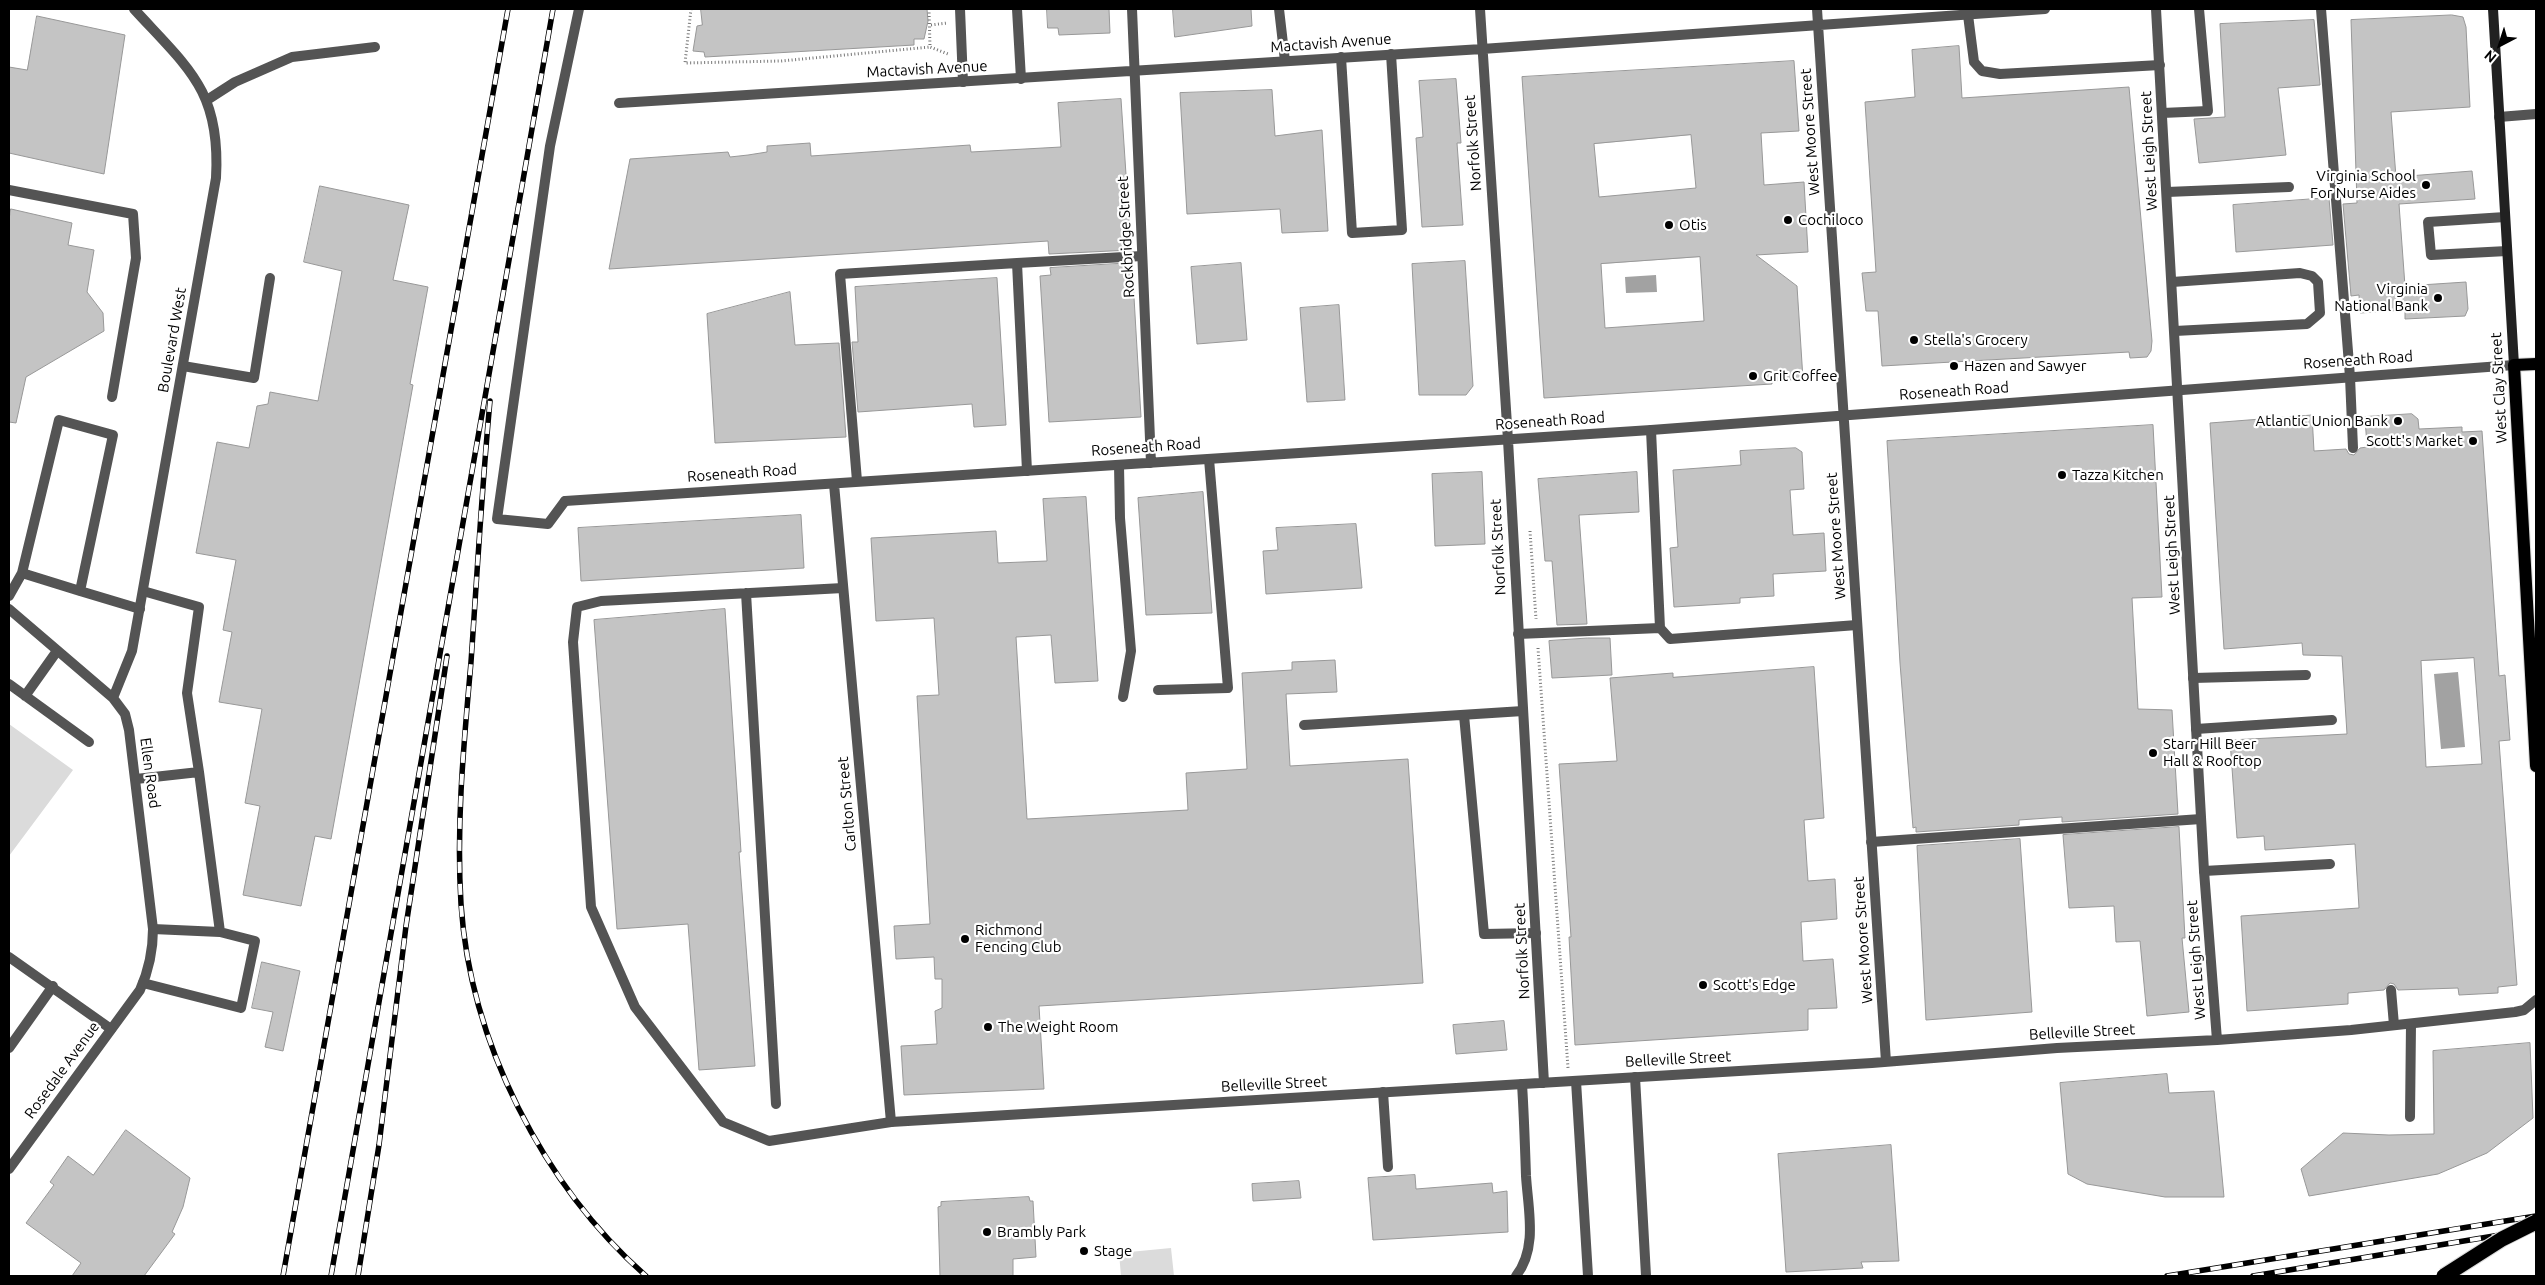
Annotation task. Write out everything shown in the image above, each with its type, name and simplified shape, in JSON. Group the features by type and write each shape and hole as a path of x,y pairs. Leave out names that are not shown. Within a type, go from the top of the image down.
{"highway":[{"path":"2444,1276 2502,1239 2536,1222"}],"main road":[{"name":"Roseneath Road","path":"2514,365 2536,364"},
{"name":"West Clay Street","path":"2514,365 2536,766"}],"street":[{"name":"Boulevard West","path":"112,698 132,651 216,178 216,134 207,100 186,66 134,9"},
{"name":"Roseneath Road","path":"579,9 550,146 498,519 548,524 566,501 1508,440 2514,365"},
{"path":"960,9 963,82"},
{"path":"1017,9 1022,79"},
{"name":"Rockbridge Street","path":"1132,9 1151,463"},
{"path":"1279,9 1284,61"},
{"name":"Norfolk Street","path":"1480,9 1508,440 1544,1083"},
{"name":"West Moore Street","path":"1817,9 1886,1062"},
{"name":"Mactavish Avenue","path":"618,103 1482,49 2045,9"},
{"name":"West Leigh Street","path":"2156,9 2204,871 2217,1040"},
{"path":"2162,114 2208,111 2199,9"},
{"path":"2322,9 2350,377 2353,448"},
{"name":"West Clay Street","path":"2493,9 2514,365"},
{"path":"1968,15 1974,62 1982,71 2000,74 2160,66"},
{"path":"207,100 235,82 292,57 376,47"},
{"path":"1341,57 1352,233 1392,231 1402,230 1391,54"},
{"path":"2499,116 2536,114"},
{"path":"2167,192 2289,187"},
{"path":"9,190 133,214 136,258 112,396"},
{"path":"2505,217 2428,222 2430,255 2507,251"},
{"path":"857,482 840,274 1142,256"},
{"path":"1017,263 1027,471"},
{"path":"2172,282 2300,273 2312,276 2318,282 2320,313 2307,324 2175,332"},
{"path":"183,366 254,378 270,278"},
{"path":"9,596 22,573 58,420 113,435 80,591"},
{"path":"1651,430 1660,628 1670,639 1857,625"},
{"path":"1158,690 1228,688 1209,459"},
{"path":"1120,465 1120,518 1131,651 1123,697"},
{"name":"Carlton Street","path":"834,484 890,1122"},
{"path":"22,573 140,609"},
{"path":"776,1104 746,593 843,588"},
{"path":"143,592 199,607 187,693 220,932"},
{"name":"Belleville Street","path":"746,593 601,601 577,607 573,642 591,907 635,1007 723,1122 769,1141 890,1122 1886,1062 2057,1048 2217,1040 2467,1018 2524,1010 2536,1000"},
{"name":"Ellen Road","path":"9,609 112,698 125,714 136,779 153,929 153,947 142,986"},
{"path":"1518,634 1660,628"},
{"path":"25,696 58,650"},
{"path":"2194,678 2306,674"},
{"path":"9,684 89,742"},
{"path":"1304,725 1523,711"},
{"path":"1464,715 1484,934 1536,933"},
{"path":"2196,729 2332,720"},
{"path":"136,779 198,772"},
{"path":"1871,842 2201,819"},
{"path":"2204,871 2330,864"},
{"path":"142,986 241,1008 255,941 220,932 153,929"},
{"path":"9,957 53,986 111,1029"},
{"path":"9,1048 53,986"},
{"name":"Rosedale Avenue","path":"9,1169 142,986"},
{"path":"2391,990 2394,1025"},
{"path":"2410,1116 2411,1024"},
{"path":"1635,1077 1646,1276"},
{"path":"1572,1081 1588,1276"},
{"path":"1516,1276 1521,1270 1528,1248 1531,1221 1522,1084"},
{"path":"1383,1092 1388,1168"}],"path":[{"path":"691,9 685,63 781,61 930,47 962,59"},
{"path":"929,9 930,47"},
{"path":"930,25 950,23"},
{"path":"1530,526 1572,1081"}],"shaded area":[{"path":"1656,275 1657,292 1626,293 1625,277"},
{"path":"2458,672 2465,747 2441,749 2434,674"},
{"path":"9,724 73,770 9,856"},
{"path":"1171,1248 1174,1276 1121,1276 1119,1253"}],"building":[{"path":"701,9 927,9 928,21 924,39 914,39 914,45 705,57 704,52 693,51 697,26 702,25"},
{"path":"1047,9 1109,9 1110,33 1059,35 1058,28 1048,28"},
{"path":"1173,9 1251,9 1252,26 1175,37"},
{"path":"2452,15 2463,17 2466,27 2470,107 2391,112 2396,177 2472,171 2475,199 2399,204 2405,286 2466,282 2468,309 2465,316 2405,319 2405,310 2360,313 2359,295 2351,296 2343,204 2357,203 2351,20"},
{"path":"37,16 125,35 104,174 9,153 9,67 27,70"},
{"path":"2314,20 2320,85 2278,88 2286,155 2199,163 2194,119 2225,117 2220,24"},
{"path":"1959,46 1962,98 2129,87 2152,341 2151,351 2147,357 2130,358 2129,352 1882,366 1878,311 1866,311 1862,273 1876,272 1865,102 1915,97 1912,50"},
{"name":"Otis","path":"1794,61 1799,131 1761,133 1764,185 1804,182 1808,252 1756,255 1797,286 1803,379 1772,381 1772,384 1544,398 1522,77","holes":["1691,135 1696,188 1599,197 1594,144","1700,257 1704,321 1605,328 1601,264"]},
{"path":"1456,79 1461,143 1457,143 1463,225 1422,227 1416,138 1423,137 1419,81"},
{"path":"1272,90 1275,136 1322,130 1328,231 1282,233 1280,209 1187,214 1180,93"},
{"path":"1121,99 1131,250 1049,254 1048,241 609,269 630,159 728,152 730,157 767,152 767,146 810,143 811,156 970,145 971,152 1061,147 1058,103"},
{"path":"320,186 409,205 393,280 428,287 410,384 413,385 331,839 315,836 301,906 243,895 260,806 245,803 262,709 219,702 232,632 223,630 236,560 196,553 217,442 249,448 257,406 268,404 270,392 318,401 342,271 304,262"},
{"path":"2329,198 2333,245 2236,252 2233,205"},
{"path":"11,209 72,223 68,245 94,250 87,292 103,313 104,331 26,377 16,423 9,422 9,220"},
{"path":"1465,261 1473,386 1466,395 1419,395 1412,264"},
{"path":"1132,263 1141,417 1049,422 1040,276 1051,275 1050,268"},
{"path":"1241,263 1247,340 1197,344 1191,267"},
{"path":"997,278 1006,425 974,427 972,404 858,412 852,342 858,342 855,287"},
{"path":"790,292 795,345 839,343 846,437 715,443 707,314"},
{"path":"1339,305 1345,400 1307,402 1300,308"},
{"path":"2412,414 2418,419 2419,429 2462,427 2462,432 2482,431 2499,676 2505,675 2510,740 2499,741 2517,985 2498,987 2498,993 2459,995 2458,988 2398,990 2394,984 2390,983 2384,990 2348,993 2348,1004 2247,1011 2241,916 2359,908 2355,844 2265,850 2264,836 2237,838 2230,740 2347,734 2342,656 2303,655 2302,643 2224,649 2210,423 2312,415 2314,451 2346,449 2349,454 2354,455 2360,448 2367,447 2365,417","holes":["2474,658 2482,764 2426,767 2421,661"]},
{"path":"2153,425 2162,597 2132,598 2138,709 2172,710 2178,814 2062,822 2062,817 2019,820 2019,825 1916,832 1916,827 1913,828 1900,663 1887,441"},
{"path":"1796,448 1802,452 1804,489 1790,490 1793,535 1824,533 1826,571 1773,574 1774,596 1740,598 1740,603 1674,607 1670,548 1678,547 1673,470 1741,465 1740,451"},
{"path":"1482,472 1485,544 1435,546 1432,474"},
{"path":"1637,472 1639,512 1579,515 1587,624 1557,625 1552,561 1545,561 1538,479"},
{"path":"1203,492 1212,613 1146,615 1138,498"},
{"path":"1086,497 1098,681 1055,683 1051,635 1016,637 1027,819 1188,810 1186,773 1247,769 1242,673 1292,670 1292,662 1335,660 1337,692 1286,694 1290,766 1408,759 1423,983 1039,1006 1044,1089 904,1095 901,1046 937,1044 935,1011 942,1008 942,979 935,979 934,957 896,959 894,926 930,924 917,696 939,695 934,618 876,621 871,538 996,531 998,563 1047,561 1043,499"},
{"path":"801,515 804,568 581,581 578,528"},
{"path":"1356,524 1362,588 1266,594 1263,551 1278,550 1276,528"},
{"path":"725,609 741,852 739,852 755,1066 699,1070 688,924 617,929 594,620"},
{"path":"1610,638 1612,675 1552,678 1549,641"},
{"path":"1814,667 1824,818 1804,820 1808,881 1835,879 1837,919 1801,922 1803,961 1833,959 1837,1008 1808,1009 1808,1030 1575,1045 1569,937 1571,937 1559,764 1617,761 1610,678 1673,673 1673,677"},
{"path":"2179,827 2185,938 2182,938 2189,1012 2147,1016 2140,941 2116,942 2114,906 2069,908 2063,835"},
{"path":"2020,839 2032,1012 1926,1020 1917,846"},
{"path":"262,962 300,971 283,1051 265,1047 273,1012 252,1008"},
{"path":"1504,1021 1507,1050 1456,1054 1453,1025"},
{"path":"2530,1043 2533,1118 2487,1153 2438,1174 2309,1196 2301,1169 2343,1133 2434,1134 2433,1051"},
{"path":"2167,1074 2169,1093 2214,1091 2224,1197 2165,1197 2087,1184 2068,1174 2060,1083"},
{"path":"126,1130 190,1178 183,1207 172,1232 175,1234 144,1276 72,1276 81,1263 26,1223 54,1185 50,1182 68,1156 93,1175"},
{"path":"1891,1145 1899,1261 1861,1262 1863,1268 1786,1272 1778,1154"},
{"path":"1415,1175 1416,1189 1492,1183 1493,1193 1507,1191 1508,1232 1373,1240 1368,1178"},
{"path":"1299,1181 1301,1198 1253,1201 1252,1184"},
{"name":"Brambly Park","path":"1029,1197 1030,1201 1033,1201 1036,1257 1013,1259 1013,1276 940,1276 938,1207 941,1206 941,1202"}],"railway":[{"path":"283,1276 508,9"},
{"path":"331,1276 553,9"},
{"path":"490,401 460,813 461,904 467,956 479,1008 496,1058 518,1108 545,1155 575,1199 609,1240 646,1276"},
{"path":"358,1276 379,1145 406,926 447,656"},
{"path":"2167,1276 2536,1216"},
{"path":"2253,1276 2536,1229"}],"place":[{"name":"Virginia School For Nurse Aides","path":"2426,185"},
{"name":"Cochiloco","path":"1788,220"},
{"name":"Otis","path":"1669,225"},
{"name":"Virginia National Bank","path":"2438,298"},
{"name":"Stella's Grocery","path":"1914,340"},
{"name":"Hazen and Sawyer","path":"1954,366"},
{"name":"Grit Coffee","path":"1753,376"},
{"name":"Atlantic Union Bank","path":"2398,421"},
{"name":"Scott's Market","path":"2473,441"},
{"name":"Tazza Kitchen","path":"2062,475"},
{"name":"Starr Hill Beer Hall & Rooftop","path":"2153,753"},
{"name":"Richmond Fencing Club","path":"965,939"},
{"name":"Scott's Edge","path":"1703,985"},
{"name":"The Weight Room","path":"988,1027"},
{"name":"Brambly Park","path":"987,1232"},
{"name":"Stage","path":"1084,1251"}]}
